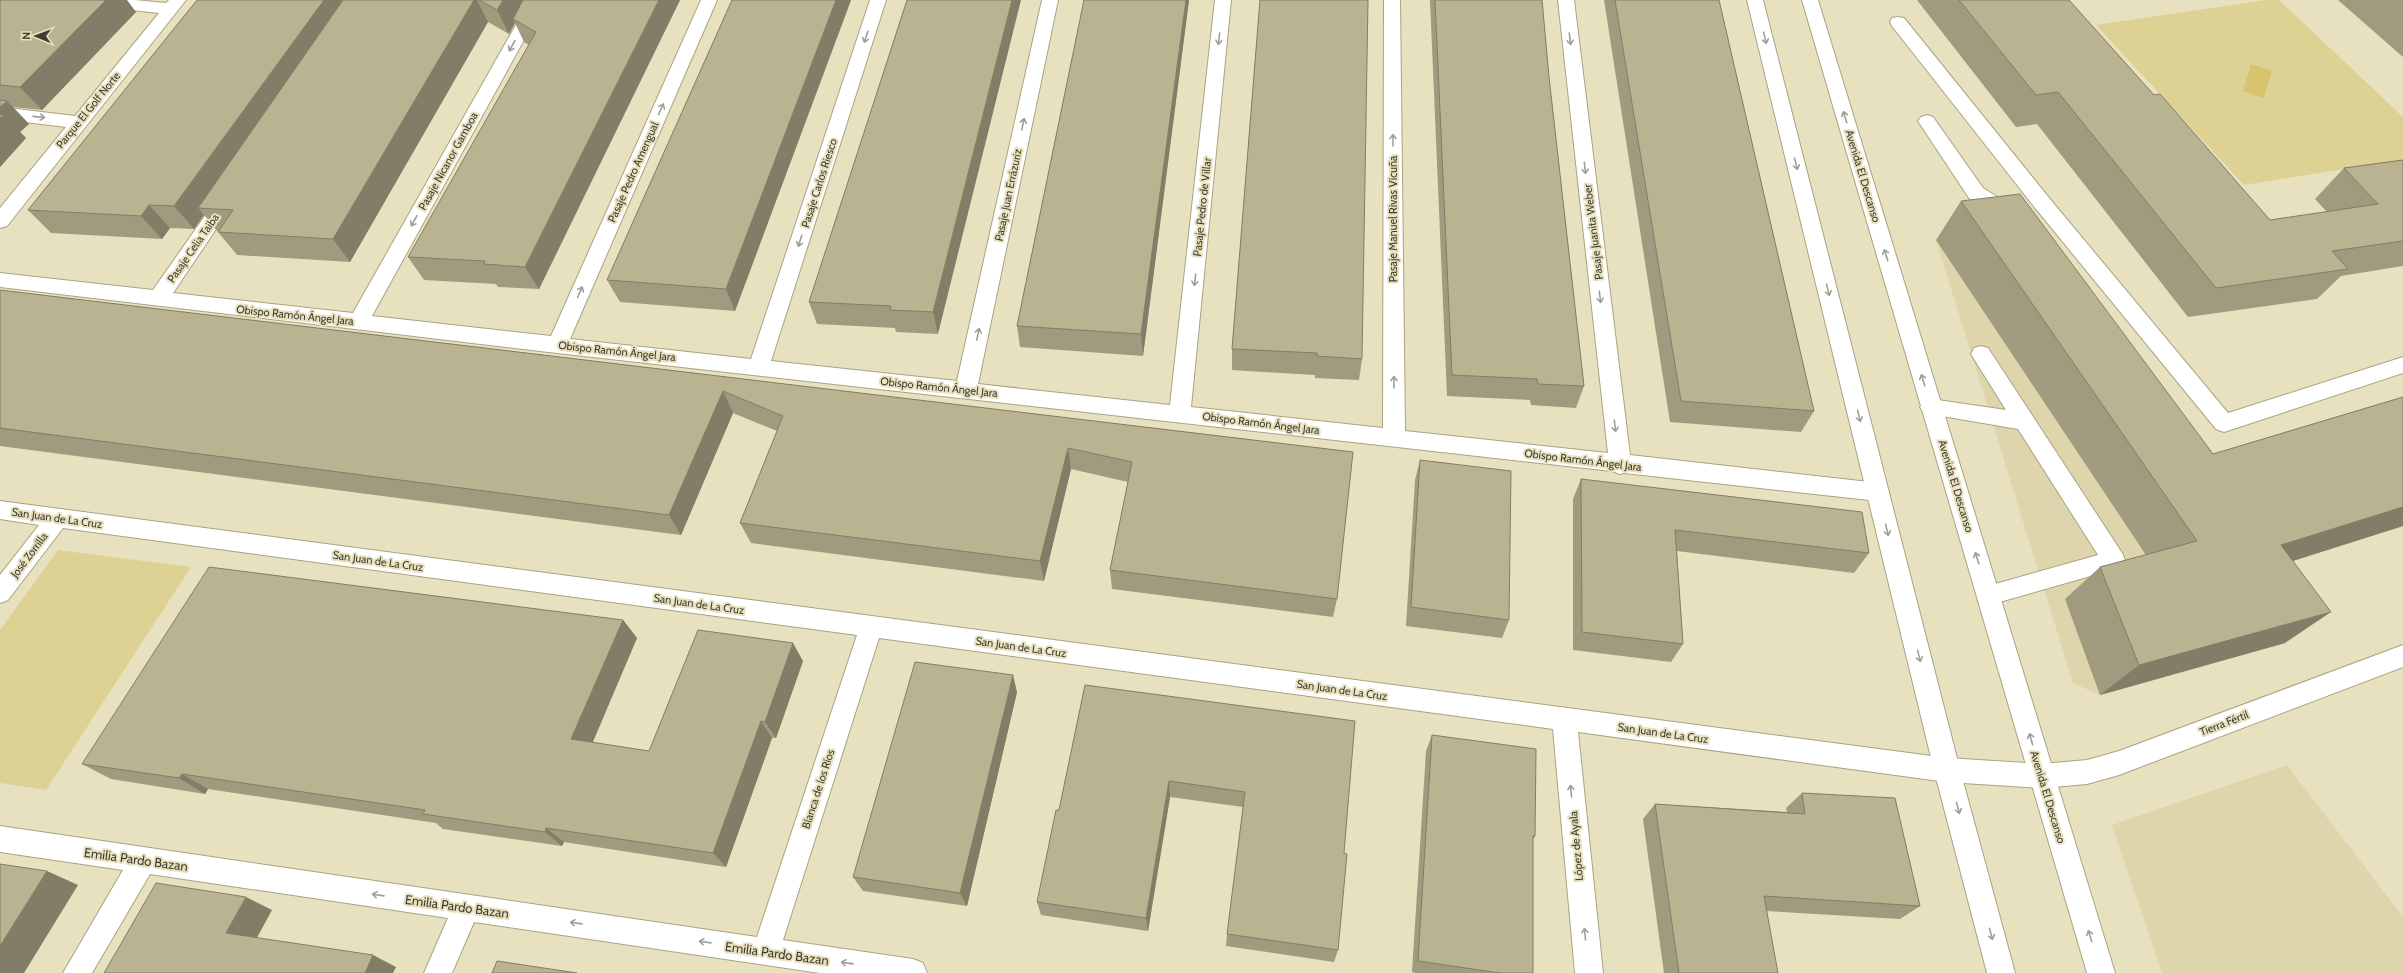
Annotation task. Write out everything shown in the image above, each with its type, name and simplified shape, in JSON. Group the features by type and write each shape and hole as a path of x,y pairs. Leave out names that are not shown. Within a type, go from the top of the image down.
{"street":[{"path":"86,0 174,4"},
{"name":"Pasaje Nicanor Gamboa","path":"358,322 538,0"},
{"name":"Pasaje Pedro Amengual","path":"557,345 709,0"},
{"name":"Pasaje Carlos Riesco","path":"759,367 878,0"},
{"name":"Pasaje Juan Errázuriz","path":"966,390 1050,0"},
{"name":"Pasaje Pedro de Villar","path":"1180,413 1223,0"},
{"name":"Pasaje Manuel Rivas Vicuña","path":"1392,0 1394,438"},
{"name":"Pasaje Juanita Weber","path":"1566,0 1620,465"},
{"path":"1755,0 1947,770 2001,973"},
{"name":"Avenida El Descanso","path":"1810,0 2101,973"},
{"name":"Parque El Golf Norte","path":"0,221 174,4"},
{"path":"1898,22 2043,204 2224,423 2403,365"},
{"path":"0,113 78,122"},
{"path":"1927,121 1976,192 1984,200 1997,206 2043,204"},
{"name":"Pasaje Celia Taiba","path":"158,299 236,187"},
{"name":"Obispo Ramón Ángel Jara","path":"0,280 557,345 1180,413 1620,465 1878,492"},
{"path":"1980,354 2114,560 1989,595"},
{"path":"1931,407 2023,420"},
{"name":"San Juan de La Cruz","path":"0,510 1947,770 2042,776"},
{"name":"José Zorrilla","path":"0,593 57,518"},
{"name":"Blanca de los Ríos","path":"766,951 871,627"},
{"name":"Tierra Fértil","path":"2042,776 2087,772 2118,763 2403,656"},
{"name":"López de Ayala","path":"1564,720 1589,973"},
{"name":"Emilia Pardo Bazan","path":"0,839 913,973"},
{"path":"77,973 143,860"},
{"path":"438,973 467,908"}],"shaded area":[{"path":"2266,0 2279,0 2403,117 2403,211 2358,167 2244,185 2096,25"},
{"path":"2251,64 2272,71 2264,98 2243,91"},
{"path":"1993,233 2285,643 2100,695 2073,683 1936,240"},
{"path":"58,550 191,567 46,790 0,783 0,630"},
{"path":"2287,765 2403,917 2403,973 2162,973 2112,825"}],"building":[{"path":"0,0 106,0 20,87 0,85"},
{"path":"197,0 324,0 174,206 149,205 141,216 28,210"},
{"path":"343,0 474,0 333,239 218,232 233,210 198,208"},
{"path":"479,0 503,0 497,10"},
{"path":"523,0 659,0 525,267 484,264 485,261 408,257 536,32 513,19"},
{"path":"732,0 836,0 726,289 607,280"},
{"path":"907,0 1012,0 933,312 890,310 891,306 809,302"},
{"path":"1084,0 1186,0 1141,334 1017,326"},
{"path":"1260,0 1368,0 1362,359 1317,356 1317,353 1232,349"},
{"path":"1435,0 1542,0 1549,77 1584,386 1538,384 1537,379 1452,375"},
{"path":"1615,0 1719,0 1814,411 1681,401"},
{"path":"1959,0 2069,0 2154,95 2160,94 2270,220 2378,204 2344,168 2403,160 2403,241 2332,251 2348,269 2216,288 2058,92 2036,95"},
{"path":"0,100 7,101 0,107"},
{"path":"2020,194 2213,454 2403,397 2403,507 2281,545 2331,612 2139,665 2100,567 2197,541 1961,201"},
{"path":"0,290 1353,452 1337,599 1110,570 1132,462 1068,448 1040,561 740,523 783,416 723,391 669,515 0,428"},
{"path":"1420,460 1511,471 1509,620 1411,607"},
{"path":"1581,479 1862,512 1869,553 1675,530 1683,644 1582,632"},
{"path":"209,567 623,620 571,739 649,751 698,630 793,643 765,722 761,721 713,853 546,828 545,832 423,814 425,810 182,774 179,778 82,764"},
{"path":"915,662 1013,675 960,893 853,877"},
{"path":"1085,685 1355,721 1344,853 1347,854 1338,950 1227,934 1245,792 1169,781 1146,918 1037,902 1056,810 1059,810"},
{"path":"1432,735 1536,749 1535,836 1533,836 1533,973 1500,973 1418,961"},
{"path":"1802,793 1895,798 1920,906 1764,896 1778,973 1679,973 1655,804 1805,814"},
{"path":"0,864 47,871 0,946"},
{"path":"156,883 246,897 226,933 373,955 365,973 104,973"},
{"path":"497,961 577,973 492,973"}]}
